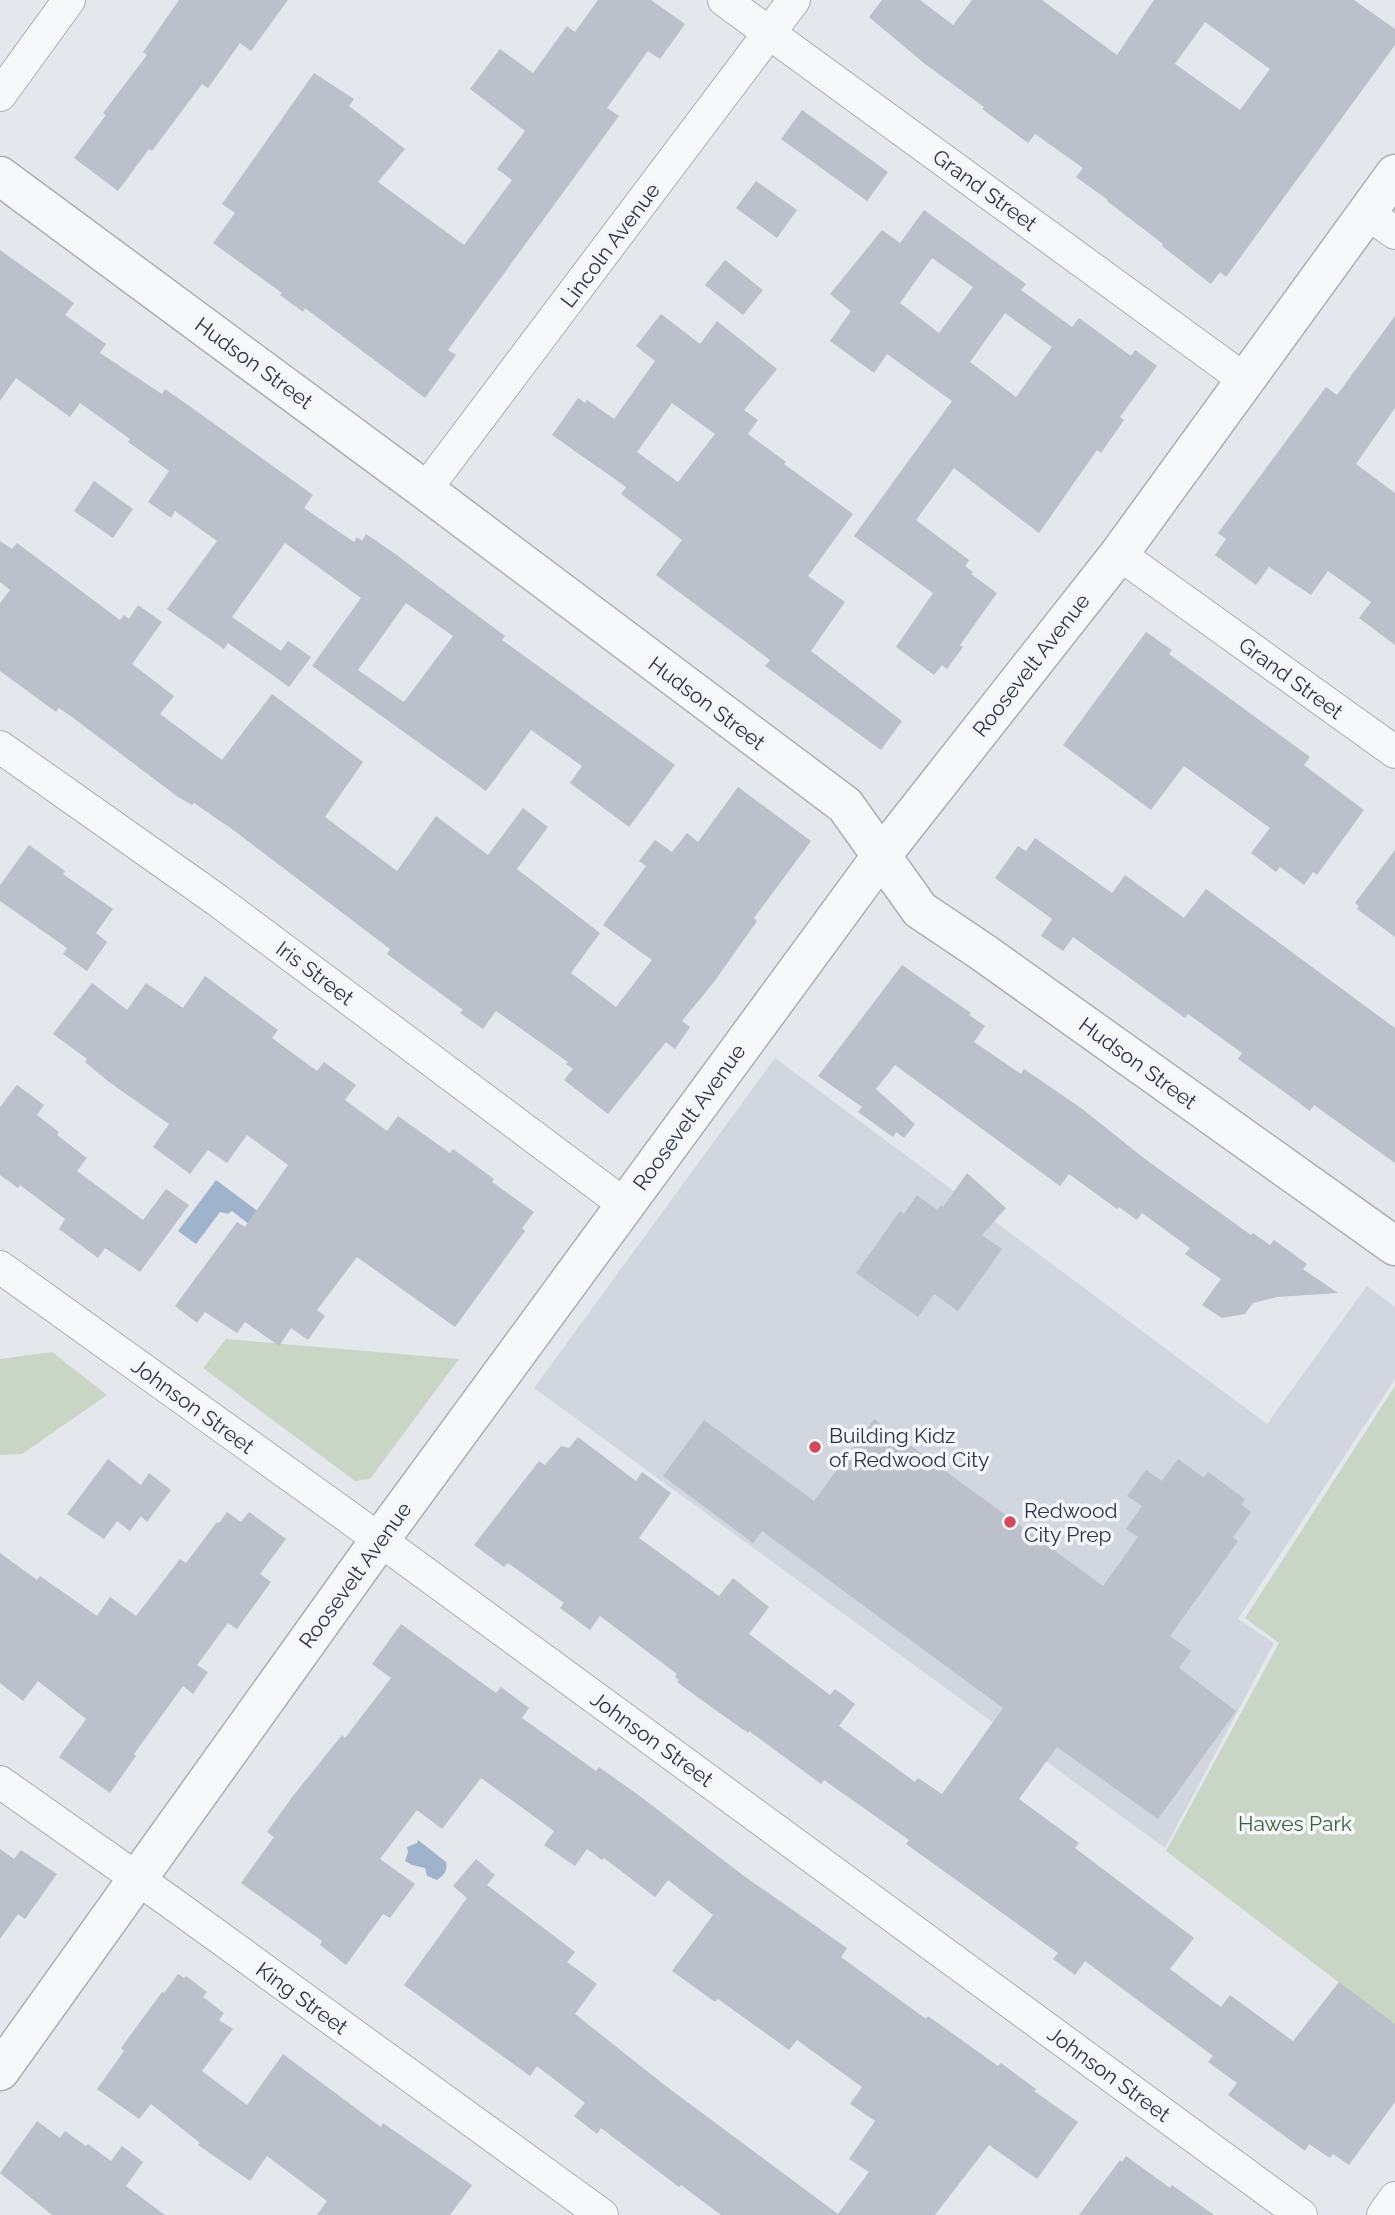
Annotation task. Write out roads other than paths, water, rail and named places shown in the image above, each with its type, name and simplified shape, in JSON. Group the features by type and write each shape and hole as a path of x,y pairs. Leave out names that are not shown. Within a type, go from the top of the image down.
{"street":[{"path":"0,95 69,0"},
{"name":"Grand Street","path":"724,0 1245,380"},
{"name":"Lincoln Avenue","path":"425,490 794,0"},
{"name":"Roosevelt Avenue","path":"0,2071 379,1541 882,855 1119,554 1245,380 1381,223 1395,174"},
{"name":"Hudson Street","path":"0,176 845,805 920,910 1395,1246"},
{"name":"Grand Street","path":"1119,554 1395,752"},
{"name":"Iris Street","path":"0,747 217,900 625,1205"},
{"name":"Johnson Street","path":"0,1267 1301,2215"},
{"name":"King Street","path":"0,1783 135,1880 169,1901 602,2215"},
{"path":"1383,2215 1395,2198"}],"water":[{"path":"216,1180 259,1212 250,1225 232,1211 228,1214 220,1212 196,1244 178,1231"},
{"path":"418,1840 446,1862 445,1872 437,1880 427,1876 425,1868 405,1861 407,1847"}],"place":[{"name":"Building Kidz of Redwood City","path":"815,1447"},
{"name":"Redwood City Prep","path":"1010,1522"}],"park label":[{"name":"Hawes Park","path":"1295,1823"}]}
